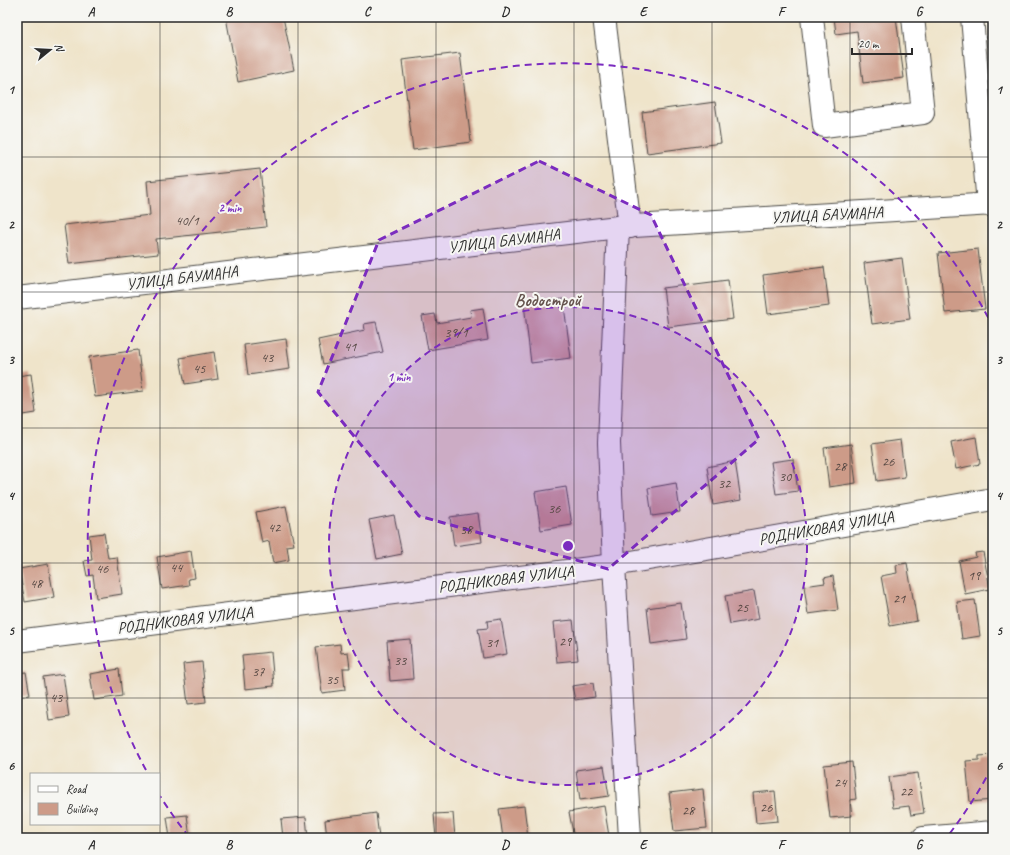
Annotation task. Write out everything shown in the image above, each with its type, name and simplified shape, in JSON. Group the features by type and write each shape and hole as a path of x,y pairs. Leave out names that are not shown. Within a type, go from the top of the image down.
{"street":[{"path":"604,17 624,227 609,443 614,565 630,838"},
{"path":"812,17 824,126 923,113 913,17"},
{"path":"972,17 988,146 991,205"},
{"name":"УЛИЦА БАУМАНА","path":"17,298 624,227 991,205"},
{"name":"РОДНИКОВАЯ УЛИЦА","path":"17,641 614,565 993,499"},
{"path":"923,838 993,832"}],"highlighted area":[{"path":"539,161 651,215 759,439 608,569 419,516 318,392 379,240"}],"building":[{"path":"226,17 283,17 294,70 238,82"},
{"path":"834,17 896,17 904,78 863,83 857,31 836,34"},
{"path":"460,53 471,142 413,150 402,60"},
{"path":"715,102 721,143 647,153 642,112"},
{"path":"260,169 266,227 156,239 158,254 69,264 64,225 150,215 147,181"},
{"path":"978,249 985,309 945,313 938,253"},
{"path":"902,258 910,319 872,324 864,263"},
{"path":"824,267 829,306 768,314 763,275"},
{"path":"728,280 733,319 668,327 663,288"},
{"path":"563,299 571,358 531,363 524,304"},
{"path":"483,308 488,340 428,350 422,316 435,314 437,323 471,317 470,310"},
{"path":"376,322 383,352 323,364 318,340 365,330 364,324"},
{"path":"286,339 290,369 248,375 244,345"},
{"path":"138,350 143,391 95,397 89,357"},
{"path":"214,352 218,379 185,384 180,358"},
{"path":"31,374 36,413 17,416 17,376"},
{"path":"976,437 980,464 956,469 951,442"},
{"path":"900,440 905,477 877,481 872,444"},
{"path":"851,444 856,483 829,487 824,448"},
{"path":"793,459 798,491 776,494 771,462"},
{"path":"735,461 741,500 713,505 707,467"},
{"path":"676,483 680,512 652,516 648,488"},
{"path":"566,487 572,525 541,530 535,492"},
{"path":"286,506 294,545 287,546 289,560 273,563 269,541 262,543 256,512"},
{"path":"478,513 482,542 454,546 450,517"},
{"path":"394,515 402,554 377,559 369,520"},
{"path":"104,533 108,558 117,557 122,594 96,598 93,575 87,576 84,561 92,560 89,535"},
{"path":"191,551 195,578 188,579 189,585 162,589 157,557"},
{"path":"983,552 990,589 965,594 959,561 976,557 975,553"},
{"path":"907,563 917,621 890,626 881,576 897,573 896,565"},
{"path":"48,564 54,597 25,602 19,569"},
{"path":"833,576 838,610 808,614 804,586 825,583 824,578"},
{"path":"754,591 759,619 730,624 725,596"},
{"path":"975,600 980,636 962,639 957,602"},
{"path":"681,603 686,639 651,644 647,608"},
{"path":"501,619 507,654 483,658 478,629 488,628 487,621"},
{"path":"573,620 578,660 557,662 553,622"},
{"path":"410,639 413,679 390,681 387,641"},
{"path":"340,644 341,653 348,652 350,668 343,668 345,690 322,693 316,647"},
{"path":"271,652 274,686 245,689 242,655"},
{"path":"202,662 206,702 188,704 183,664"},
{"path":"119,669 122,696 94,700 90,674"},
{"path":"26,672 30,695 17,697 17,673"},
{"path":"63,674 69,717 49,720 43,677"},
{"path":"593,683 595,697 575,700 572,686"},
{"path":"993,755 993,800 970,802 966,761 979,760 979,756"},
{"path":"852,762 856,799 850,800 852,816 830,818 824,765"},
{"path":"604,766 609,796 580,800 576,770"},
{"path":"918,773 924,813 911,815 909,806 893,808 889,777"},
{"path":"703,789 707,828 674,831 669,793"},
{"path":"775,791 778,821 756,823 753,793"},
{"path":"524,806 528,838 503,838 499,809"},
{"path":"604,806 609,836 574,838 569,812"},
{"path":"376,813 379,838 327,838 325,820"},
{"path":"453,813 455,838 436,838 434,814"},
{"path":"187,815 190,838 170,838 167,817"},
{"path":"306,817 308,838 283,838 281,819"}],"district":[{"name":"Водострой","path":"548,300"}]}
